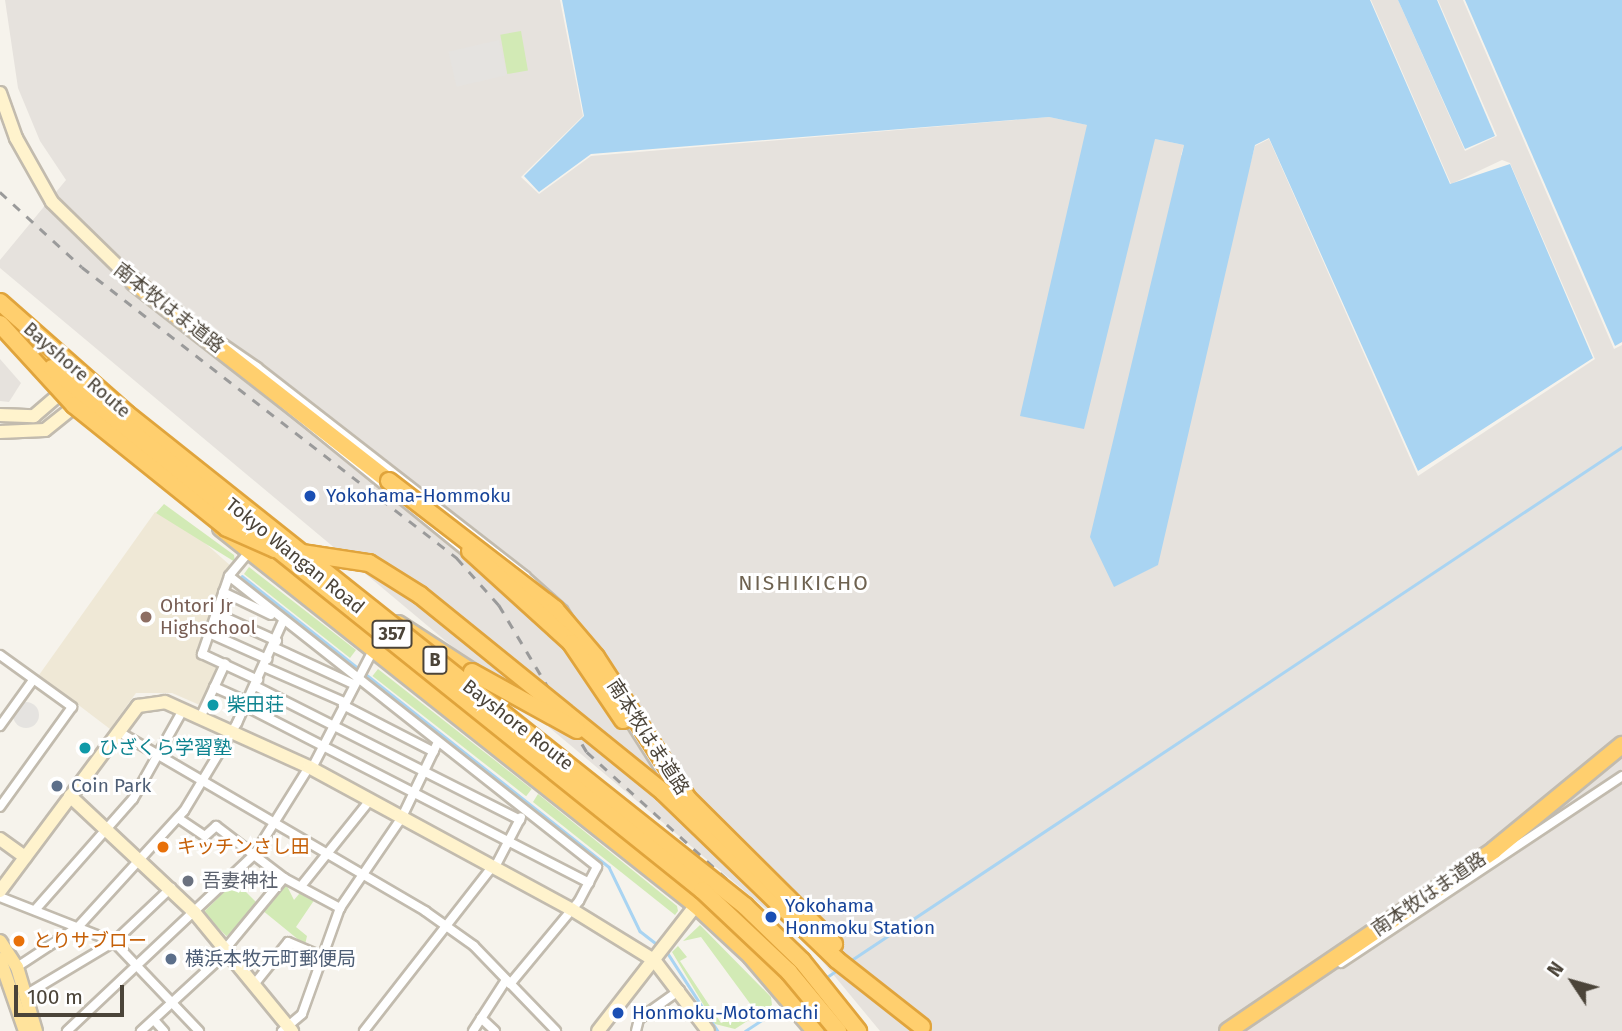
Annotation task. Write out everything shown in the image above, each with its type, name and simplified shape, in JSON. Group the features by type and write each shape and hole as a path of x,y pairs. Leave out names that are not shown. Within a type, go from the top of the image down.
{"highway":[{"name":"南本牧はま道路","path":"134,282 388,481 547,618 674,789 924,1030"},
{"name":"Tokyo Wangan Road","path":"0,301 89,391 711,885 784,956 840,1031"},
{"name":"Bayshore Route","path":"0,301 117,406 745,906 802,961 858,1031"},
{"name":"Bayshore Route","path":"0,322 139,442 702,890 789,972 840,1031"},
{"path":"0,322 74,405 228,528 275,549 369,563 420,595 645,776 837,961 924,1030"},
{"name":"Tokyo Wangan Road","path":"0,330 62,394 249,552 696,905 777,984 815,1031"},
{"name":"南本牧はま道路","path":"388,481 510,569 562,616 602,665 673,781 924,1030"},
{"path":"368,608 607,748 764,874"},
{"name":"南本牧はま道路","path":"1228,1031 1494,850 1622,745"},
{"name":"南本牧はま道路","path":"1233,1031 1545,818 1622,757"}],"main road":[{"path":"0,941 17,967 36,1031"},
{"path":"0,959 26,1031"}],"street":[{"name":"南本牧はま道路","path":"0,93 16,138 52,202 134,282"},
{"path":"134,282 257,367 525,576 563,610 663,780 924,1030"},
{"path":"134,282 590,652"},
{"path":"0,415 34,415 62,394 75,379"},
{"path":"0,432 45,430 77,405 89,391"},
{"path":"249,552 229,576 202,654 425,771 522,816"},
{"path":"229,576 436,748 522,816 597,867 571,909 508,982 473,1031"},
{"path":"223,592 285,622"},
{"path":"215,613 354,681"},
{"path":"17,967 78,927 143,863 178,818 204,782 246,704 285,622"},
{"path":"66,1031 141,964 254,855 311,768 354,681 385,628"},
{"path":"209,633 344,704 436,748"},
{"path":"0,655 72,707 0,807"},
{"path":"200,718 225,664"},
{"path":"0,726 33,680"},
{"path":"214,687 325,741 589,883"},
{"path":"0,891 144,702 183,710 311,768 571,909 660,953 680,990 708,1031"},
{"path":"35,910 133,799 183,710"},
{"path":"119,732 157,758 278,822 447,928 508,982 556,1031"},
{"path":"70,796 195,913 256,982 287,1029 302,1014 340,908 402,817 436,748"},
{"path":"1240,1031 1622,776"},
{"path":"302,885 329,855 371,799"},
{"path":"364,1031 394,986 447,928 494,867 522,816"},
{"path":"178,818 205,836 216,826 285,878 340,908"},
{"path":"0,839 25,858"},
{"path":"141,1031 227,949 285,878"},
{"path":"598,1031 711,885"},
{"path":"27,994 114,942 171,888"},
{"path":"0,897 114,942 141,964 199,1031"},
{"path":"256,982 288,942 324,957"},
{"path":"636,1031 639,1019 680,990"},
{"path":"481,1018 495,1031"},
{"path":"154,1020 164,1031"}],"shaded area":[{"path":"5,0 560,0 583,116 521,177 539,194 591,156 1049,117 1184,145 1181,155 1248,172 1255,146 1269,139 1418,476 1595,359 1510,163 1502,160 1451,184 1371,0 1398,0 1465,151 1497,136 1438,0 1463,0 1614,349 1622,345 1622,1031 880,1031 808,944 0,268 0,260 66,180 40,141 18,88"},
{"path":"499,40 507,75 456,87 448,52"},
{"path":"0,359 21,383 9,402 0,401"},
{"name":"Ohtori Jr Highschool","path":"155,512 196,535 232,567 199,656 220,666 202,706 172,693 136,693 110,729 39,675"},
{"path":"26,702 35,706 39,715 35,724 26,728 17,724 13,715 17,706"}],"green space":[{"path":"521,31 528,70 507,74 500,35"},
{"path":"164,504 234,555 235,562 156,513"},
{"path":"249,567 356,650 350,658 244,574"},
{"path":"378,669 532,789 526,796 372,676"},
{"path":"538,794 677,906 675,915 533,802"},
{"path":"235,881 258,904 227,936 203,913"},
{"path":"285,882 294,900 304,888 317,896 296,927 307,936 305,945 262,910"},
{"path":"700,925 771,997 772,1005 735,1029 715,1024 672,952 678,946 687,957 680,961 721,1023 754,1009 701,937 683,941"}],"water":[{"path":"562,0 1370,0 1450,184 1510,164 1593,358 1418,471 1269,138 1255,145 1158,565 1114,587 1090,537 1184,145 1155,139 1084,429 1020,416 1087,125 1049,117 591,154 539,192 524,176 584,116"},
{"path":"1398,0 1437,0 1495,136 1465,149"},
{"path":"1465,0 1622,0 1622,342 1615,346"}],"waterway":[{"path":"850,961 1622,447"},
{"path":"242,576 609,867 640,931 659,946"},
{"path":"667,952 718,1031"},
{"path":"824,979 839,969"},
{"path":"745,1031 783,1006"}],"railway":[{"path":"0,192 82,267 457,558 499,605 587,752 790,936 868,1031"}],"place":[{"name":"Yokohama-Hommoku","path":"310,496"},
{"name":"Ohtori Jr Highschool","path":"146,617"},
{"name":"柴田荘","path":"213,705"},
{"name":"ひざくら学習塾","path":"85,748"},
{"name":"Coin Park","path":"57,786"},
{"name":"キッチンさし田","path":"163,847"},
{"name":"吾妻神社","path":"188,881"},
{"name":"Yokohama Honmoku Station","path":"771,917"},
{"name":"とりサブロー","path":"19,941"},
{"name":"横浜本牧元町郵便局","path":"171,959"},
{"name":"Honmoku-Motomachi","path":"618,1013"}],"district":[{"name":"NISHIKICHO","path":"804,583"}]}
